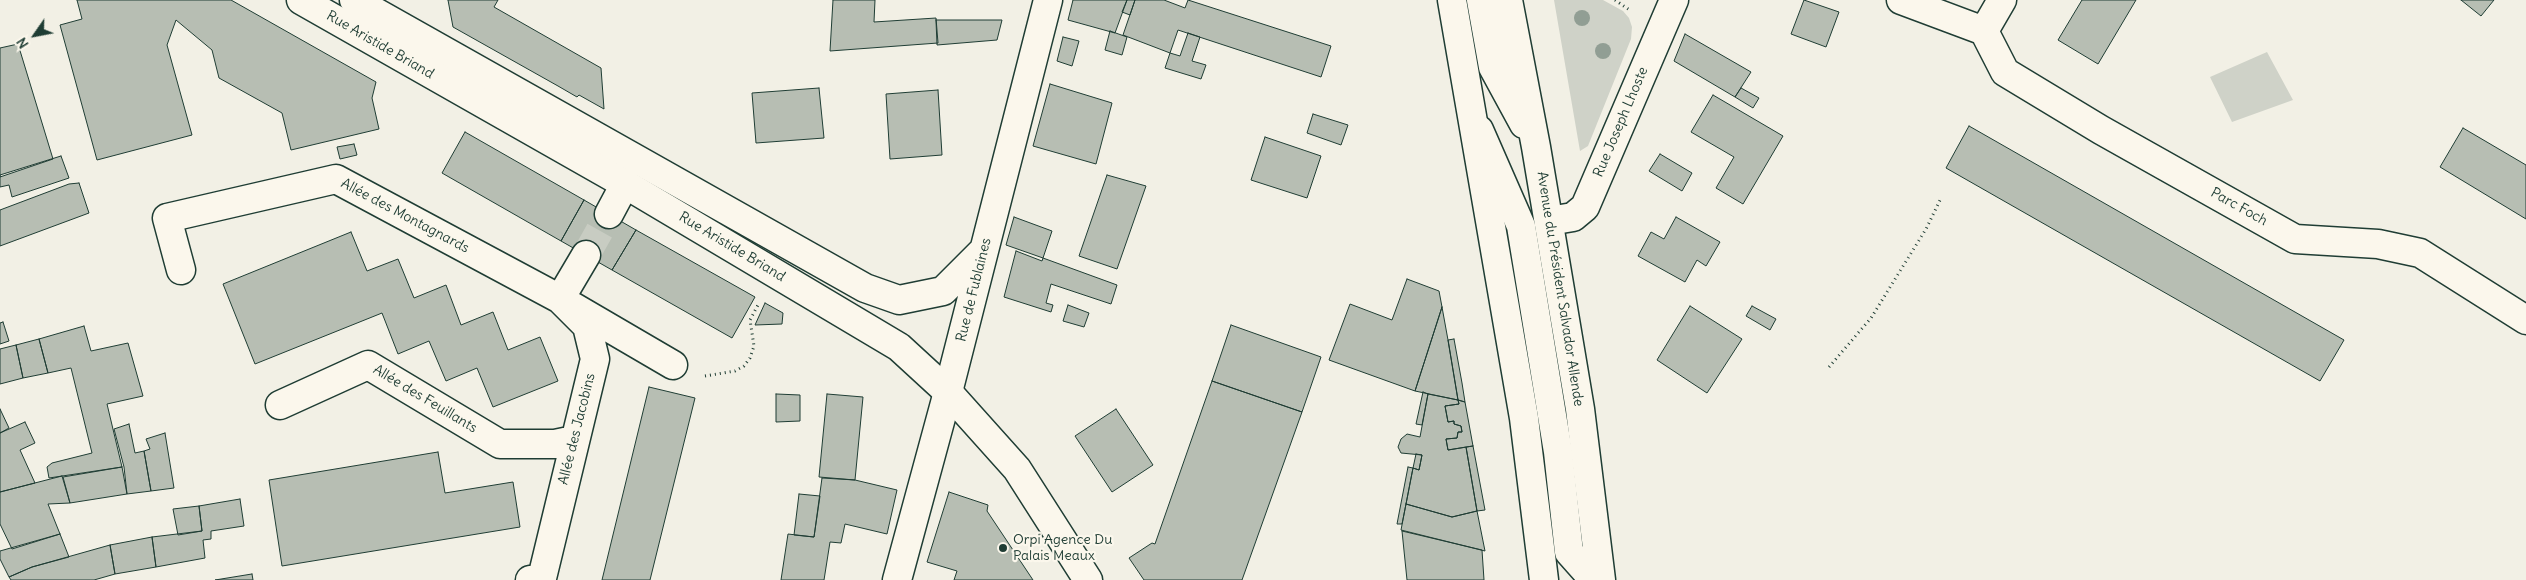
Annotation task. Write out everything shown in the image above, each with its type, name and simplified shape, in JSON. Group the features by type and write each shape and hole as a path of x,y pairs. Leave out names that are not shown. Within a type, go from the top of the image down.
{"street":[{"name":"Rue Aristide Briand","path":"301,0 625,184 899,347 948,392 1016,469 1088,580"},
{"name":"Rue Aristide Briand","path":"354,0 865,288 899,300 944,291 983,251"},
{"name":"Rue de Fublaines","path":"897,580 948,392 1048,0"},
{"path":"1452,0 1474,117 1524,418 1543,576"},
{"path":"1481,0 1493,67 1536,147"},
{"name":"Avenue du Président Salvador Allende","path":"1508,0 1549,220 1580,409 1601,580"},
{"name":"Rue Joseph Lhoste","path":"1549,220 1573,217 1585,207 1674,0"},
{"path":"1900,0 1984,31 2002,0"},
{"name":"Parc Foch","path":"1984,31 2005,72 2101,130 2296,239 2378,244 2420,253 2526,320"},
{"path":"1474,117 1521,226 1558,452 1569,552 1594,580"},
{"name":"Allée des Montagnards","path":"181,270 167,218 336,179 560,299 673,365"},
{"path":"609,214 625,184"},
{"path":"560,299 586,255"},
{"name":"Allée des Jacobins","path":"530,580 542,578 595,359 586,326 560,299"},
{"name":"Allée des Feuillants","path":"280,406 368,365 500,444 555,444 574,440"},
{"path":"1558,452 1589,480"}],"path":[{"path":"1830,367 1871,318 1926,229 1941,198"},
{"path":"673,365 695,377 735,371 744,366 750,358 754,346 750,320 764,295"}],"shaded area":[{"path":"1554,0 1603,0 1623,11 1629,18 1632,27 1631,39 1588,146 1580,151"},
{"path":"2267,52 2293,100 2232,122 2210,77"}],"building":[{"path":"77,0 231,0 376,82 372,98 379,129 291,150 282,113 219,78 212,50 176,20 167,45 192,135 97,160 60,25 82,19"},
{"path":"448,0 498,0 494,7 601,68 604,109 579,95 577,97 453,27"},
{"path":"833,0 875,0 874,22 936,18 938,43 830,51"},
{"path":"1073,0 1127,0 1115,33 1068,20"},
{"path":"1127,0 1135,0 1130,15 1122,12"},
{"path":"1135,0 1164,0 1185,8 1188,0 1331,46 1321,77 1178,30 1170,53 1123,35"},
{"path":"1804,0 1839,12 1826,47 1791,34"},
{"path":"2082,0 2136,0 2098,64 2058,40"},
{"path":"2461,0 2494,0 2481,16"},
{"path":"936,20 1002,20 997,40 937,45"},
{"path":"1110,31 1127,37 1122,55 1105,50"},
{"path":"1188,33 1200,37 1192,61 1206,65 1201,79 1165,68 1170,53 1180,56"},
{"path":"1685,34 1751,72 1735,97 1674,61"},
{"path":"1063,37 1079,41 1072,66 1057,61"},
{"path":"18,44 53,159 0,177 0,48"},
{"path":"1050,84 1112,103 1096,164 1033,146"},
{"path":"819,88 824,138 756,143 752,93"},
{"path":"1741,88 1759,98 1753,108 1735,97"},
{"path":"938,90 942,155 890,159 886,94"},
{"path":"1713,95 1783,136 1743,204 1716,188 1734,157 1691,132"},
{"path":"1313,114 1348,125 1341,145 1307,133"},
{"path":"1969,126 2344,340 2320,381 1946,168"},
{"path":"2463,128 2526,165 2526,219 2440,167"},
{"path":"465,132 584,200 561,241 442,173"},
{"path":"1265,137 1321,156 1307,198 1251,180"},
{"path":"354,144 357,155 340,159 337,147"},
{"path":"1660,154 1692,173 1682,191 1649,171"},
{"path":"61,156 69,178 12,197 9,185 0,187 0,175"},
{"path":"1107,175 1146,186 1117,269 1079,256"},
{"path":"79,183 89,213 0,246 0,210 69,184"},
{"path":"584,200 636,230 612,270 561,241"},
{"path":"1014,217 1052,231 1043,258 1006,245"},
{"path":"1676,217 1720,242 1706,266 1697,260 1685,282 1638,256 1651,232 1664,239"},
{"path":"636,230 755,297 732,338 612,270"},
{"path":"351,232 367,271 398,259 414,298 446,285 461,325 493,312 508,350 540,337 558,381 493,407 477,368 446,381 429,341 398,354 382,313 255,364 223,284"},
{"path":"1016,251 1042,261 1043,258 1117,285 1111,304 1051,284 1046,303 1053,305 1051,312 1004,297"},
{"path":"1407,279 1439,291 1442,307 1415,391 1329,360 1350,304 1392,320"},
{"path":"765,303 783,313 782,324 755,325"},
{"path":"1068,305 1089,313 1084,327 1063,321"},
{"path":"1690,306 1742,339 1707,393 1657,360"},
{"path":"1752,306 1776,319 1770,330 1746,316"},
{"path":"1442,307 1448,340 1458,400 1415,391"},
{"path":"3,322 9,341 0,344 0,323"},
{"path":"1231,325 1321,357 1302,412 1212,381"},
{"path":"84,326 91,351 128,343 143,396 107,404 122,467 49,478 47,467 52,463 92,453 71,368 48,373 39,339"},
{"path":"39,339 48,373 23,378 16,345"},
{"path":"1454,339 1465,402 1458,400 1448,340"},
{"path":"16,345 23,378 0,384 0,349"},
{"path":"1212,381 1302,412 1242,580 1144,580 1129,558 1152,543 1155,544"},
{"path":"649,387 695,398 650,580 602,580"},
{"path":"1423,392 1428,394 1422,425 1416,424"},
{"path":"776,394 800,395 800,421 776,422"},
{"path":"827,394 863,397 855,480 819,477"},
{"path":"1428,394 1458,400 1459,404 1445,406 1448,422 1454,421 1454,424 1461,426 1462,432 1458,432 1457,438 1446,439 1448,450 1466,447 1477,511 1452,517 1406,504 1413,468 1419,470 1422,455 1401,453 1398,447 1401,439 1407,434 1420,437"},
{"path":"1458,400 1465,402 1473,446 1448,450 1446,439 1457,438 1458,432 1462,432 1461,426 1454,424 1454,421 1448,422 1445,406 1459,404"},
{"path":"0,409 9,428 0,433"},
{"path":"1116,409 1153,465 1112,492 1075,436"},
{"path":"25,422 35,443 20,450 35,483 0,492 0,433"},
{"path":"129,424 135,453 144,451 151,491 127,494 124,467 114,429"},
{"path":"165,433 174,488 151,491 144,451 150,449 146,439"},
{"path":"1473,446 1485,510 1477,511 1466,447"},
{"path":"438,452 445,493 513,482 520,527 282,566 269,480"},
{"path":"1416,454 1422,455 1419,470 1413,468"},
{"path":"122,467 127,494 70,503 63,477"},
{"path":"1408,467 1413,468 1402,524 1397,524"},
{"path":"62,476 70,503 48,504 60,534 12,549 0,524 0,492"},
{"path":"822,478 855,480 897,490 887,534 845,524 841,543 830,542 824,580 781,580 788,534 814,537"},
{"path":"949,492 988,505 987,511 1033,580 954,580 957,571 927,562"},
{"path":"799,494 820,496 814,537 794,535"},
{"path":"240,499 244,526 211,531 211,539 203,540 205,558 156,567 152,537 202,531 199,506"},
{"path":"1406,504 1452,517 1477,511 1485,551 1401,530"},
{"path":"199,506 202,531 178,535 173,509"},
{"path":"1402,531 1482,550 1484,580 1407,580"},
{"path":"60,534 69,557 32,567 9,577 0,559 0,551"},
{"path":"152,537 156,567 115,574 110,545"},
{"path":"110,545 115,574 94,580 11,580 9,577 32,567"},
{"path":"252,574 253,580 215,580"}],"tunnel":[{"path":"586,255 609,214"}],"place":[{"name":"Orpi Agence Du Palais Meaux","path":"1003,548"}]}
